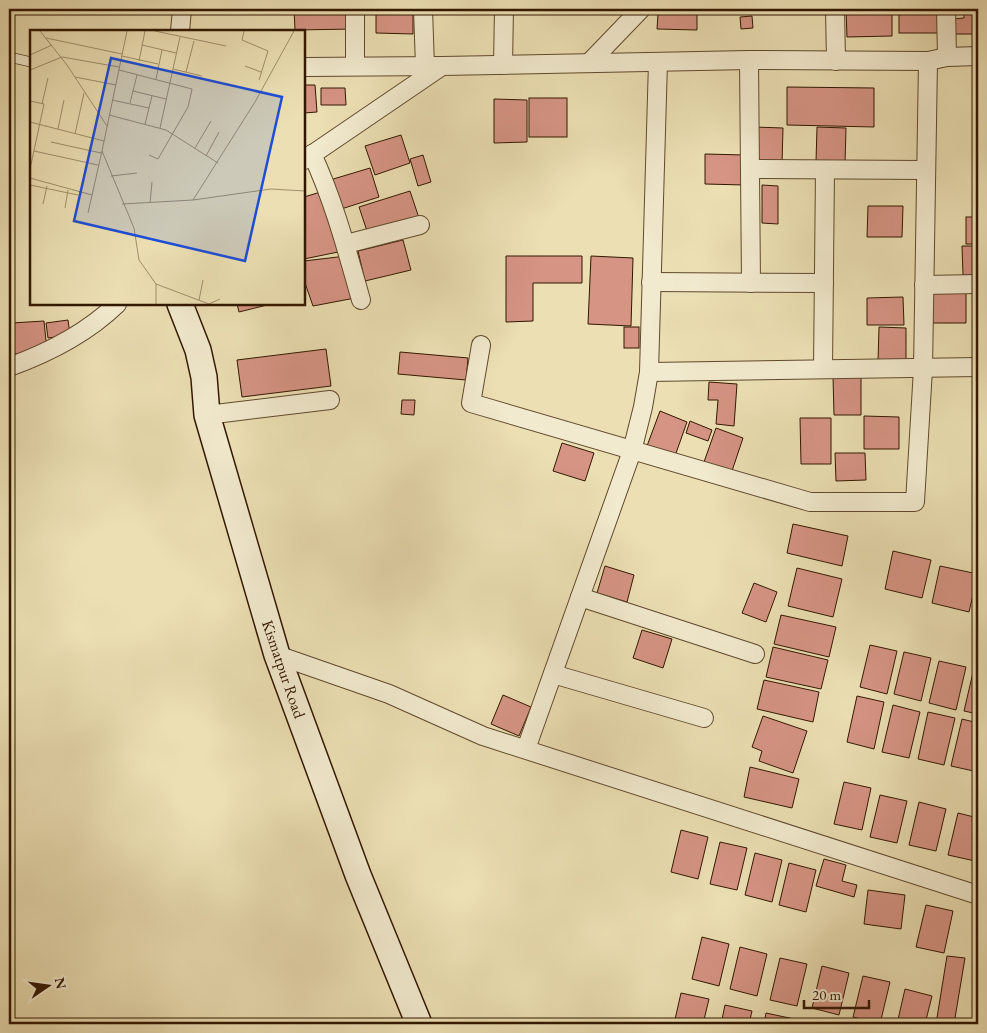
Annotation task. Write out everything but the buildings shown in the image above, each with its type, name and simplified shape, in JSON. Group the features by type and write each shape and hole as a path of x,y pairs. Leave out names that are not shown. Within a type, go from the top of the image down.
{"street":[{"path":"180,30 182,9"},
{"path":"355,9 355,66"},
{"path":"423,9 434,66"},
{"path":"503,65 504,9"},
{"path":"589,63 641,9"},
{"path":"835,9 836,61"},
{"path":"946,9 946,57"},
{"path":"305,67 749,60 928,61 946,57 978,56"},
{"path":"749,60 751,283"},
{"path":"481,345 471,403 810,502 915,502 923,369 928,61"},
{"path":"526,749 632,450 643,407 649,372 658,62"},
{"path":"360,300 346,244 324,179 308,157 434,66"},
{"path":"751,169 926,170"},
{"path":"823,369 825,170"},
{"path":"346,244 420,225"},
{"path":"652,282 824,283"},
{"path":"924,286 978,284"},
{"path":"9,367 43,355 104,317 116,305"},
{"name":"Kismatpur Road","path":"180,305 198,350 204,377 207,415 277,655 358,875 419,1024"},
{"path":"649,372 978,367"},
{"path":"207,415 330,400"},
{"path":"580,597 755,654"},
{"path":"277,655 389,694 484,736 978,895"},
{"path":"553,674 704,718"}],"lane":[{"path":"9,57 30,62"}]}
